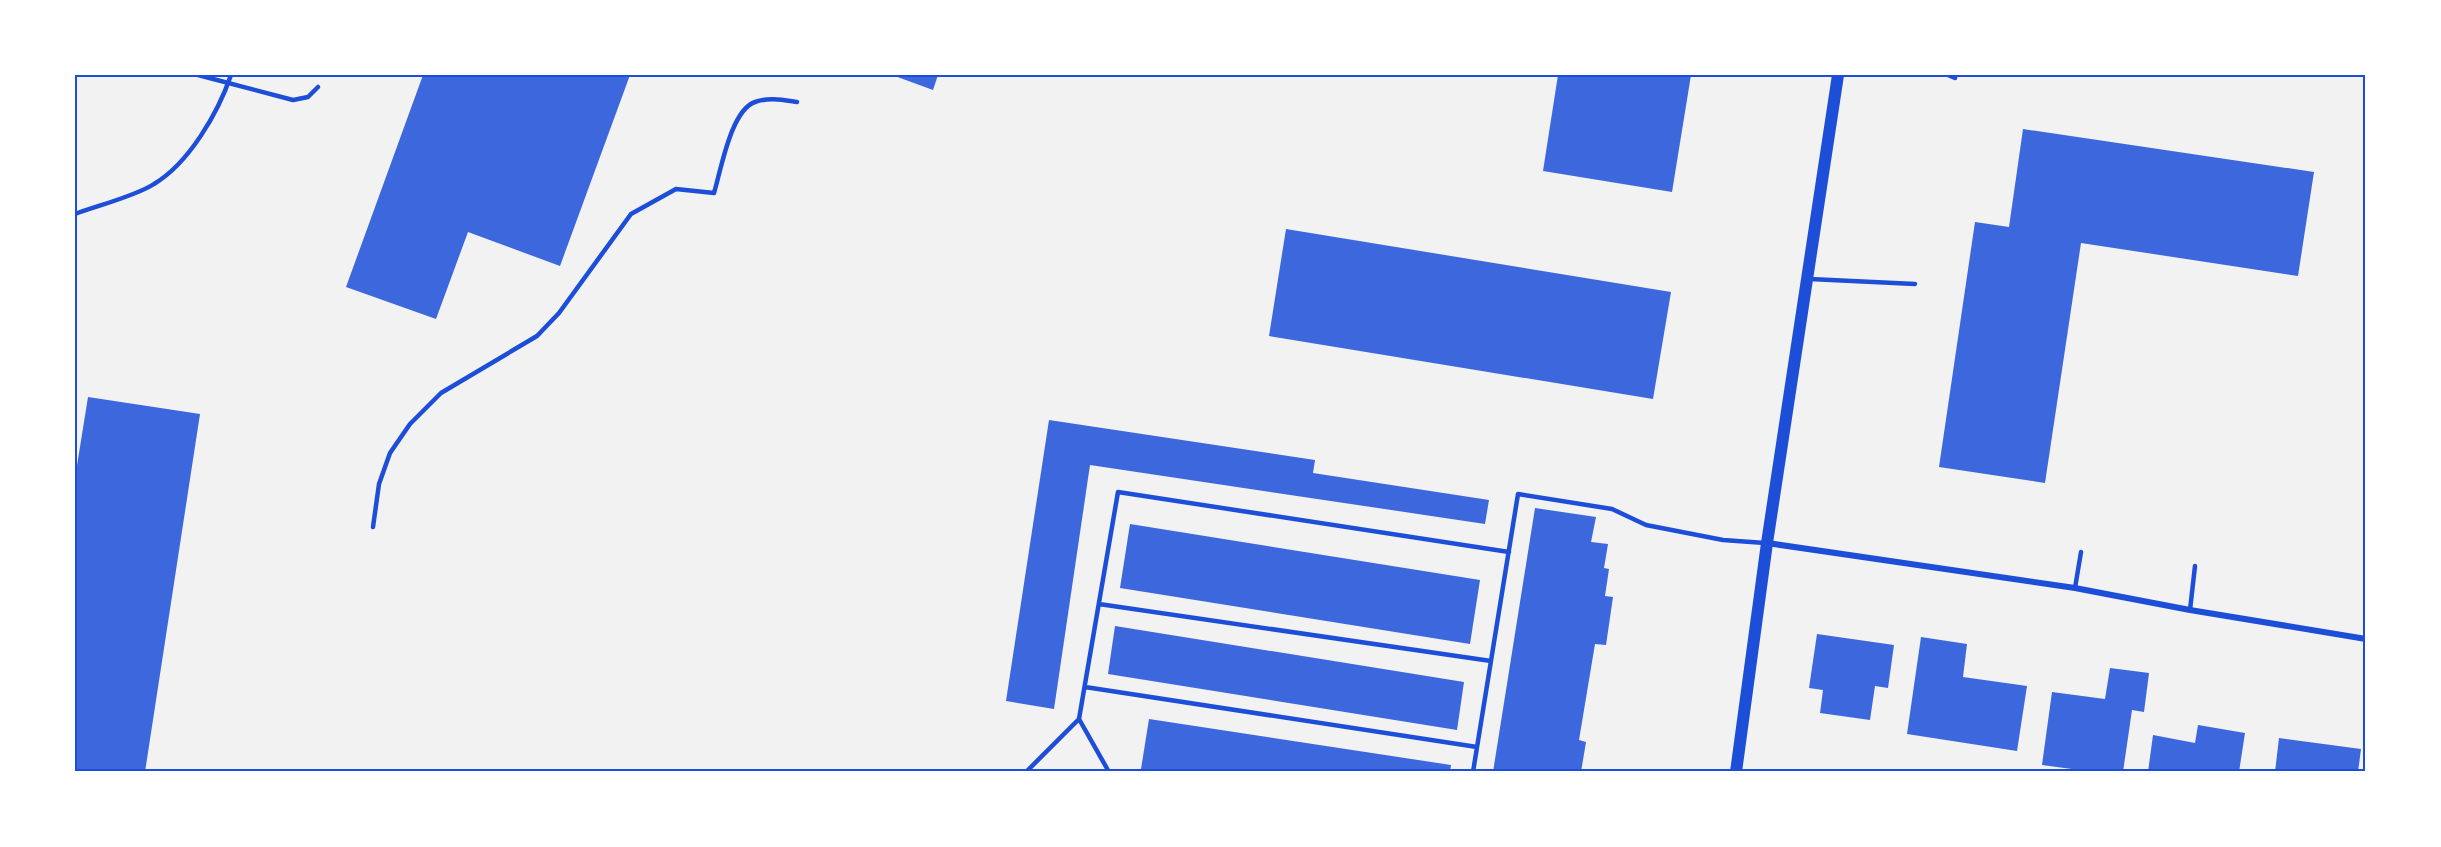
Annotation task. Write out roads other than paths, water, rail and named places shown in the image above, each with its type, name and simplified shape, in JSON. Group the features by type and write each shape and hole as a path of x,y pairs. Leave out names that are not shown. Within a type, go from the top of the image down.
{"main road":[{"path":"1736,772 1767,543 1809,279 1838,75"}],"street":[{"path":"1767,543 2075,588 2190,610 2366,639"}],"lane":[{"path":"198,75 293,100 309,97 318,87"},
{"path":"75,214 154,184 190,152 231,75"},
{"path":"1947,75 1955,78"},
{"path":"373,527 379,484 390,453 410,424 441,393 537,336 559,313 631,214 676,189 714,193 737,118 753,102 774,99 797,102"},
{"path":"1809,279 1915,284"},
{"path":"1026,772 1079,719 1118,492 1509,552"},
{"path":"1473,772 1518,494 1612,509 1646,525 1723,540 1767,543"},
{"path":"2075,588 2081,552"},
{"path":"2190,610 2196,566"},
{"path":"1099,604 1491,661"},
{"path":"1085,687 1477,747"},
{"path":"1079,719 1109,772"}]}
